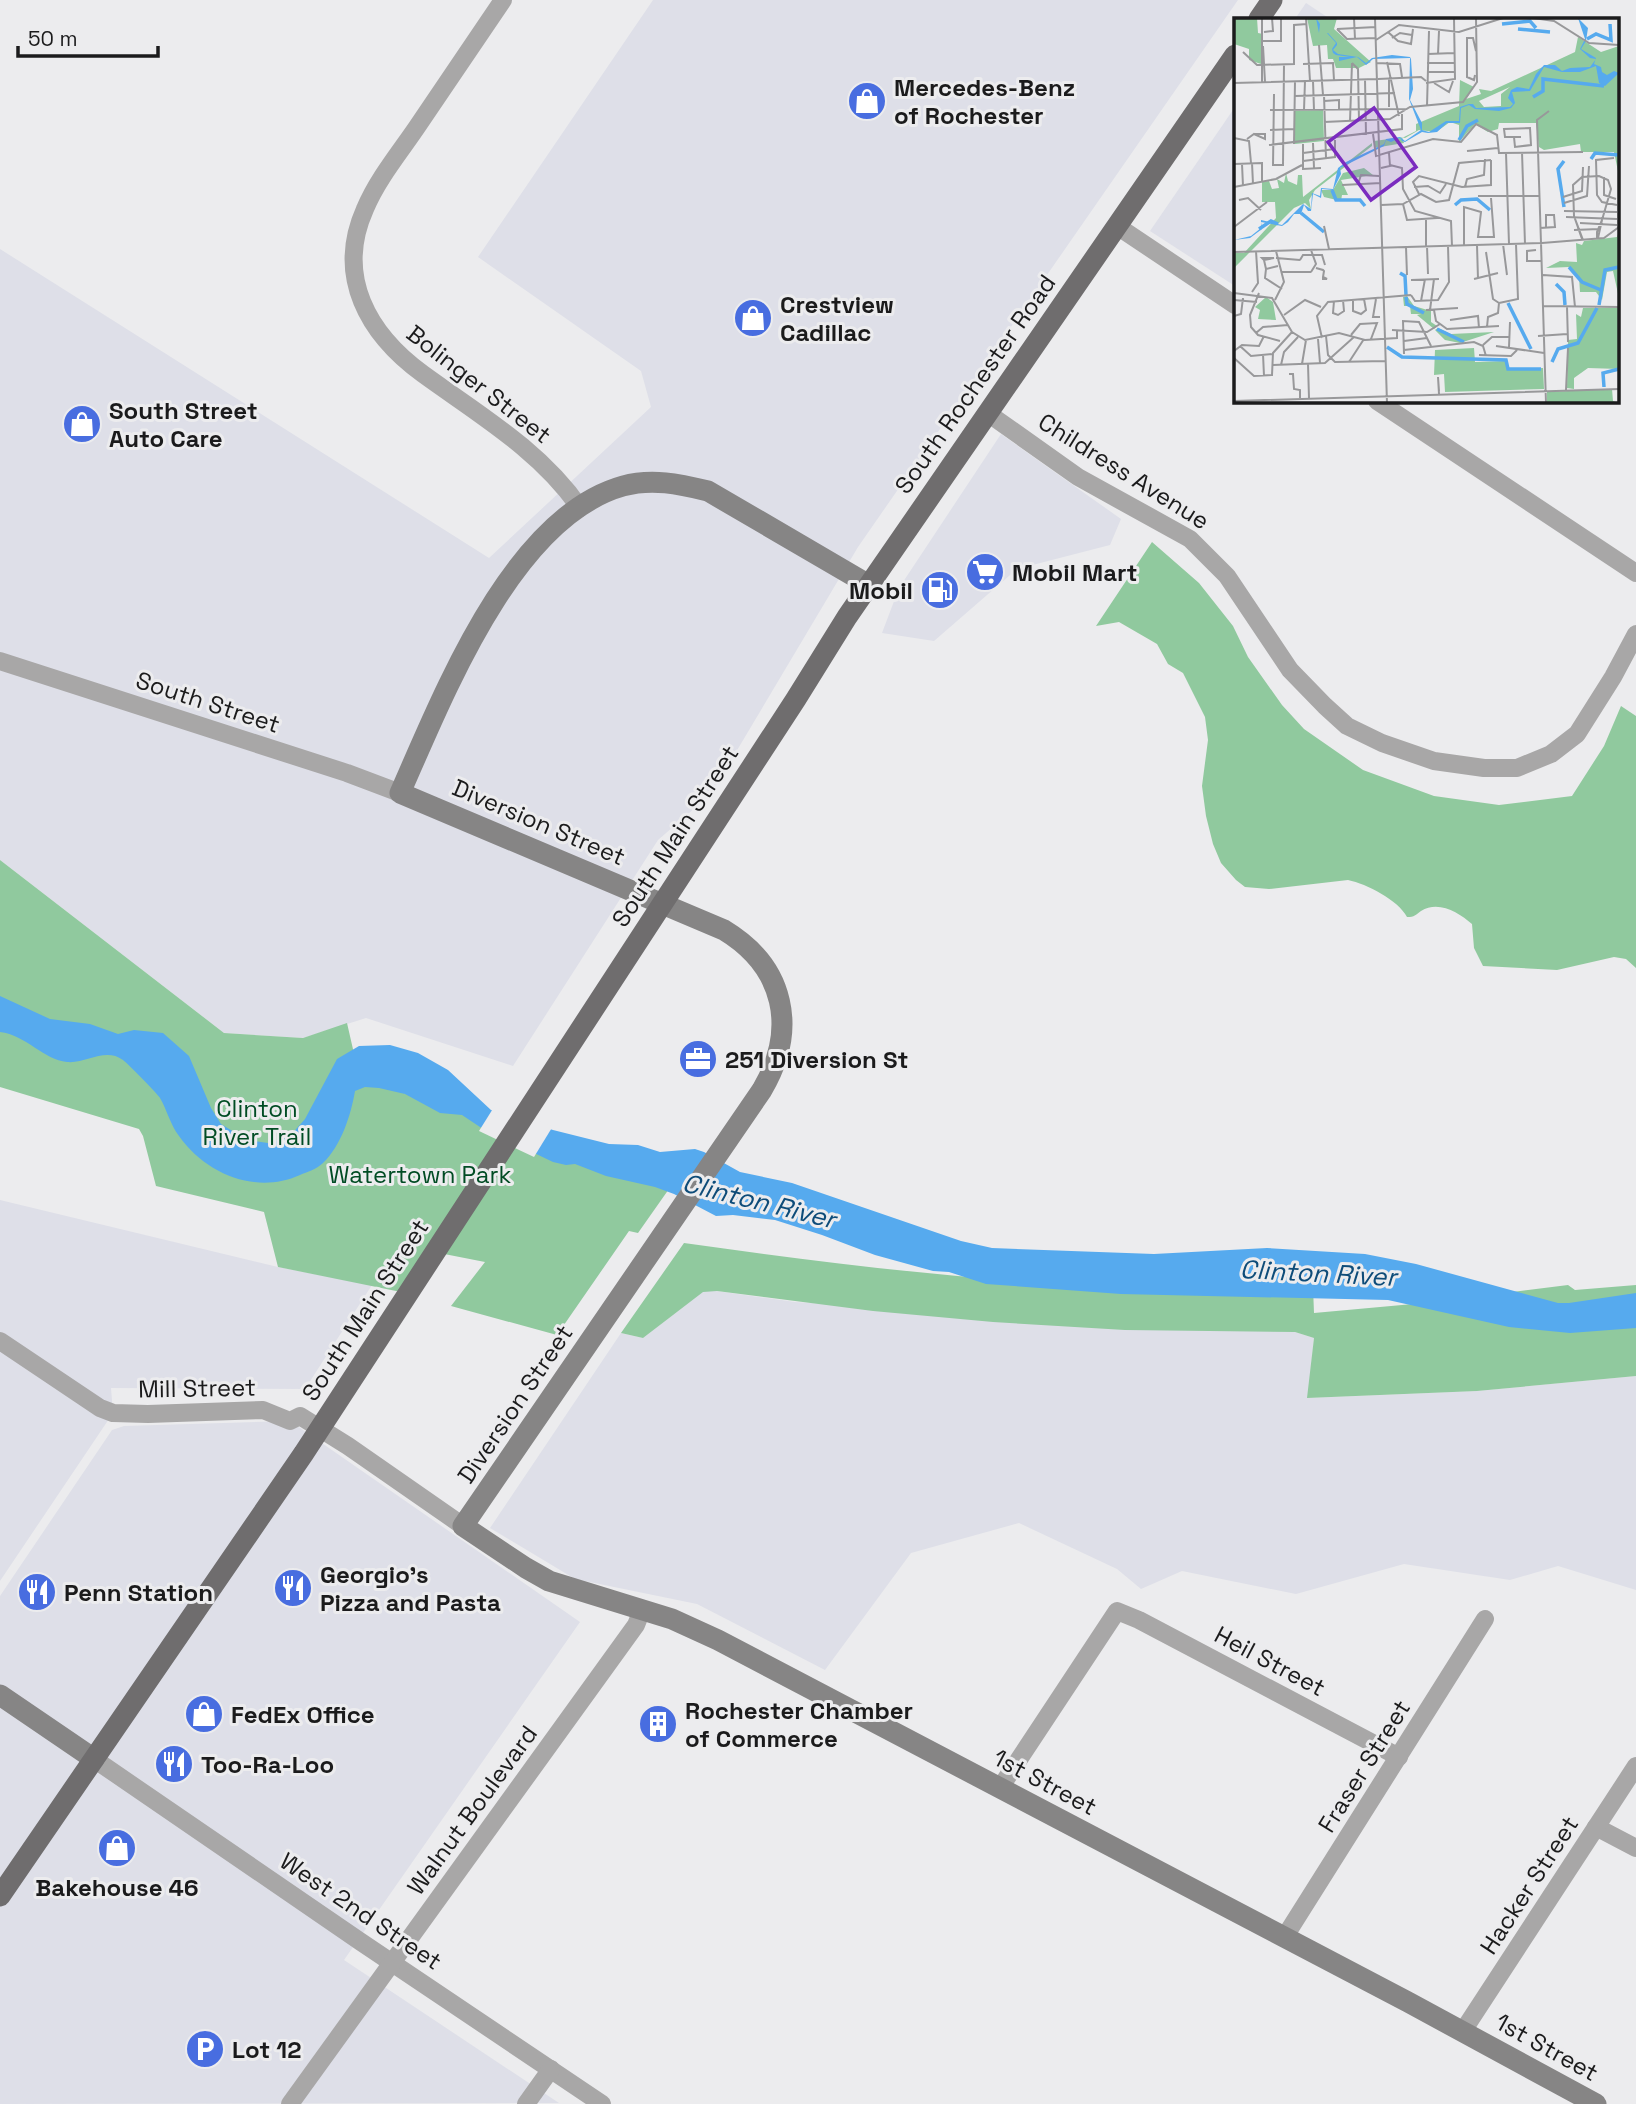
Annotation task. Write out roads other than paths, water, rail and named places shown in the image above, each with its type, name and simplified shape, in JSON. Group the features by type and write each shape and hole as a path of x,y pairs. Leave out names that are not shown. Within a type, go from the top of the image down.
{"main road":[{"path":"1260,18 1272,0"},
{"name":"South Rochester Road","path":"764,747 869,584 1234,56"},
{"name":"South Main Street","path":"0,1896 304,1453 764,747"}],"street":[{"name":"Bolinger Street","path":"503,0 374,191 356,233 353,271 360,300 374,327 396,353 487,417 562,482 580,508"},
{"path":"1117,226 1234,305"},
{"path":"1379,402 1636,573"},
{"name":"Childress Avenue","path":"989,414 1078,477 1190,539 1227,576 1290,670 1347,726 1382,743 1434,761 1484,768 1517,768 1551,754 1577,734 1636,634"},
{"path":"400,793 444,697 502,590 537,545 580,508 609,492 640,483 677,483 708,491 869,584"},
{"name":"South Street","path":"0,661 321,764 400,793"},
{"name":"Diversion Street","path":"400,793 714,925 738,939 761,961 776,989 781,1006 781,1045 768,1079 463,1526"},
{"name":"Mill Street","path":"0,1341 100,1408 113,1413 263,1410 290,1421 300,1416 463,1526"},
{"name":"1st Street","path":"463,1526 526,1569 549,1581 672,1619 698,1630 1463,2031 1596,2104"},
{"name":"Walnut Boulevard","path":"290,2104 628,1635 642,1610"},
{"name":"Heil Street","path":"1000,1788 1117,1611 1139,1620 1399,1757"},
{"name":"Fraser Street","path":"1284,1938 1485,1619"},
{"path":"0,1695 94,1759"},
{"name":"West 2nd Street","path":"94,1759 602,2104"},
{"name":"Hacker Street","path":"1463,2031 1636,1766"},
{"path":"1596,1827 1636,1848"},
{"path":"526,2104 551,2069"}],"water":[{"name":"Clinton River","path":"0,996 50,1019 90,1024 118,1034 134,1030 163,1033 189,1056 211,1108 221,1124 247,1140 268,1143 289,1137 305,1119 337,1059 359,1046 390,1045 418,1053 448,1070 491,1110 609,1144 638,1145 660,1152 695,1149 740,1172 792,1183 961,1241 992,1248 1154,1254 1267,1248 1365,1254 1416,1264 1558,1303 1636,1293 1636,1328 1570,1333 1509,1327 1388,1300 1121,1294 986,1284 949,1272 933,1271 875,1255 775,1220 733,1215 716,1216 655,1187 606,1176 575,1164 553,1162 480,1127 462,1115 440,1113 405,1094 379,1088 365,1087 355,1091 340,1139 321,1165 283,1181 249,1181 218,1170 190,1149 176,1131 158,1096 123,1060 116,1056 102,1055 67,1062 50,1057 18,1038 0,1032"}],"place":[{"name":"Mercedes-Benz of Rochester","path":"867,101"},
{"name":"Crestview Cadillac","path":"753,318"},
{"name":"South Street Auto Care","path":"82,424"},
{"name":"Mobil Mart","path":"985,572"},
{"name":"Mobil","path":"940,590"},
{"name":"251 Diversion St","path":"698,1059"},
{"name":"Georgio's Pizza and Pasta","path":"293,1588"},
{"name":"Penn Station","path":"37,1592"},
{"name":"FedEx Office","path":"204,1714"},
{"name":"Rochester Chamber of Commerce","path":"658,1724"},
{"name":"Too-Ra-Loo","path":"174,1764"},
{"name":"Bakehouse 46","path":"117,1848"},
{"name":"Lot 12","path":"205,2049"}],"park label":[{"name":"Clinton River Trail","path":"257,1122"},
{"name":"Watertown Park","path":"420,1174"}]}
